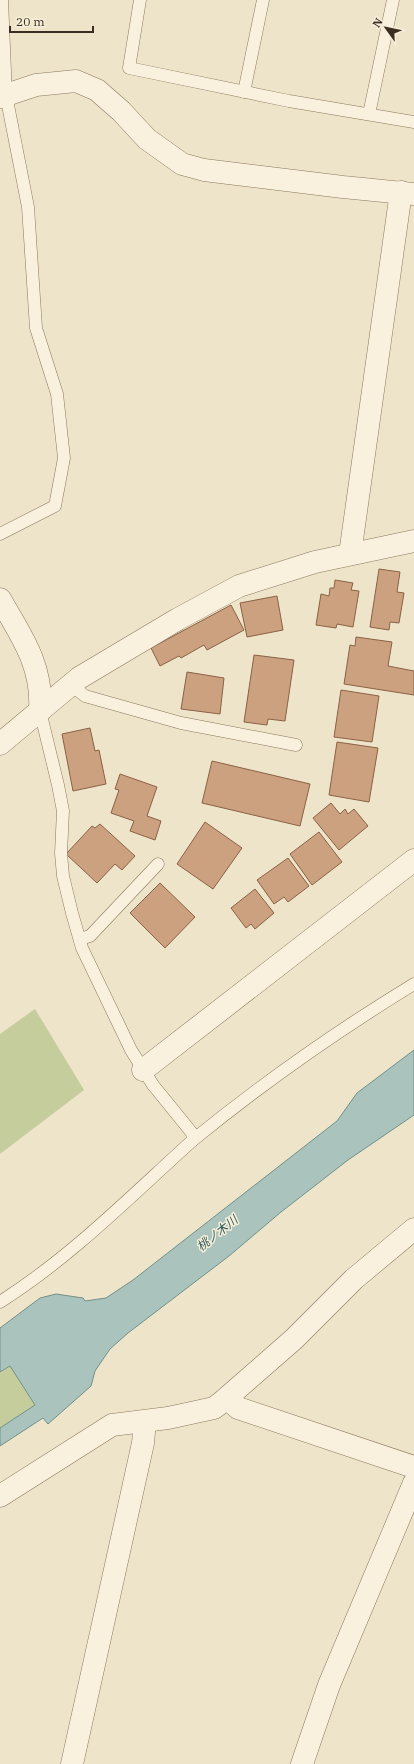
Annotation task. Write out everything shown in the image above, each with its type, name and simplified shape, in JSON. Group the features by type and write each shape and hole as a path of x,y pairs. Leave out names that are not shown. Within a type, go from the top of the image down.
{"street":[{"path":"3,96 36,85 76,81 97,90 121,111 148,139 182,164 204,170 342,187 408,193 350,554"},
{"path":"0,744 79,678 178,618 239,586 315,562 414,541"},
{"path":"0,599 7,625 25,640 35,666 41,694 40,711"},
{"path":"143,1070 414,860"},
{"path":"0,1496 112,1425 145,1422 214,1408 294,1339 354,1279 414,1229"},
{"path":"227,1398 238,1408 414,1467"},
{"path":"72,1764 143,1443 145,1422"},
{"path":"302,1764 329,1686 414,1483"}],"lane":[{"path":"0,534 55,506 64,458 57,394 36,328 28,207 3,96 2,0"},
{"path":"140,0 129,68 289,101 414,122"},
{"path":"244,92 263,0"},
{"path":"369,114 393,0"},
{"path":"71,685 85,696 181,723 296,745"},
{"path":"40,711 63,811 61,853 63,876 80,940 95,977 131,1050 153,1085 192,1133 193,1140"},
{"path":"80,940 90,936 158,864"},
{"path":"0,1302 51,1266 84,1240 193,1140 283,1071 386,1001 414,984"}],"green space":[{"path":"35,1009 84,1090 0,1154 0,1034"},
{"path":"10,1366 36,1405 0,1428 0,1372"}],"water":[{"name":"桃ノ木川","path":"414,1050 414,1115 348,1160 281,1212 229,1256 128,1333 110,1349 95,1371 91,1386 48,1424 43,1418 0,1446 0,1428 35,1405 10,1366 0,1372 0,1328 40,1298 56,1294 83,1298 85,1301 106,1298 133,1280 337,1121 357,1093"}],"building":[{"path":"379,569 400,572 397,592 404,593 399,623 390,622 389,630 370,627"},
{"path":"335,580 353,583 351,590 359,591 353,627 337,624 336,628 316,625 321,594 329,596 330,588 334,588"},
{"path":"277,596 283,630 247,637 240,603"},
{"path":"231,605 244,630 207,650 204,645 181,658 179,656 160,666 151,648"},
{"path":"356,637 392,642 388,666 414,671 414,695 344,684 350,645 355,646"},
{"path":"254,655 294,660 285,721 268,719 267,725 244,722"},
{"path":"187,672 224,678 220,714 181,709"},
{"path":"341,690 379,696 372,742 334,737"},
{"path":"90,728 95,751 99,750 106,784 73,791 62,734"},
{"path":"337,742 378,748 369,802 329,795"},
{"path":"212,761 310,784 300,826 202,803"},
{"path":"120,774 157,787 147,816 161,821 155,840 130,831 134,821 111,813 119,790 115,789"},
{"path":"331,803 340,814 345,809 348,814 354,809 368,826 339,850 313,818"},
{"path":"205,822 242,848 213,889 177,864"},
{"path":"100,824 135,856 122,870 115,864 97,883 66,854 92,826 95,828"},
{"path":"319,832 342,862 312,885 290,854"},
{"path":"288,858 309,886 288,902 284,897 274,904 257,880"},
{"path":"160,883 195,917 165,948 130,913"},
{"path":"255,889 274,913 255,929 251,924 246,928 231,908"}]}
